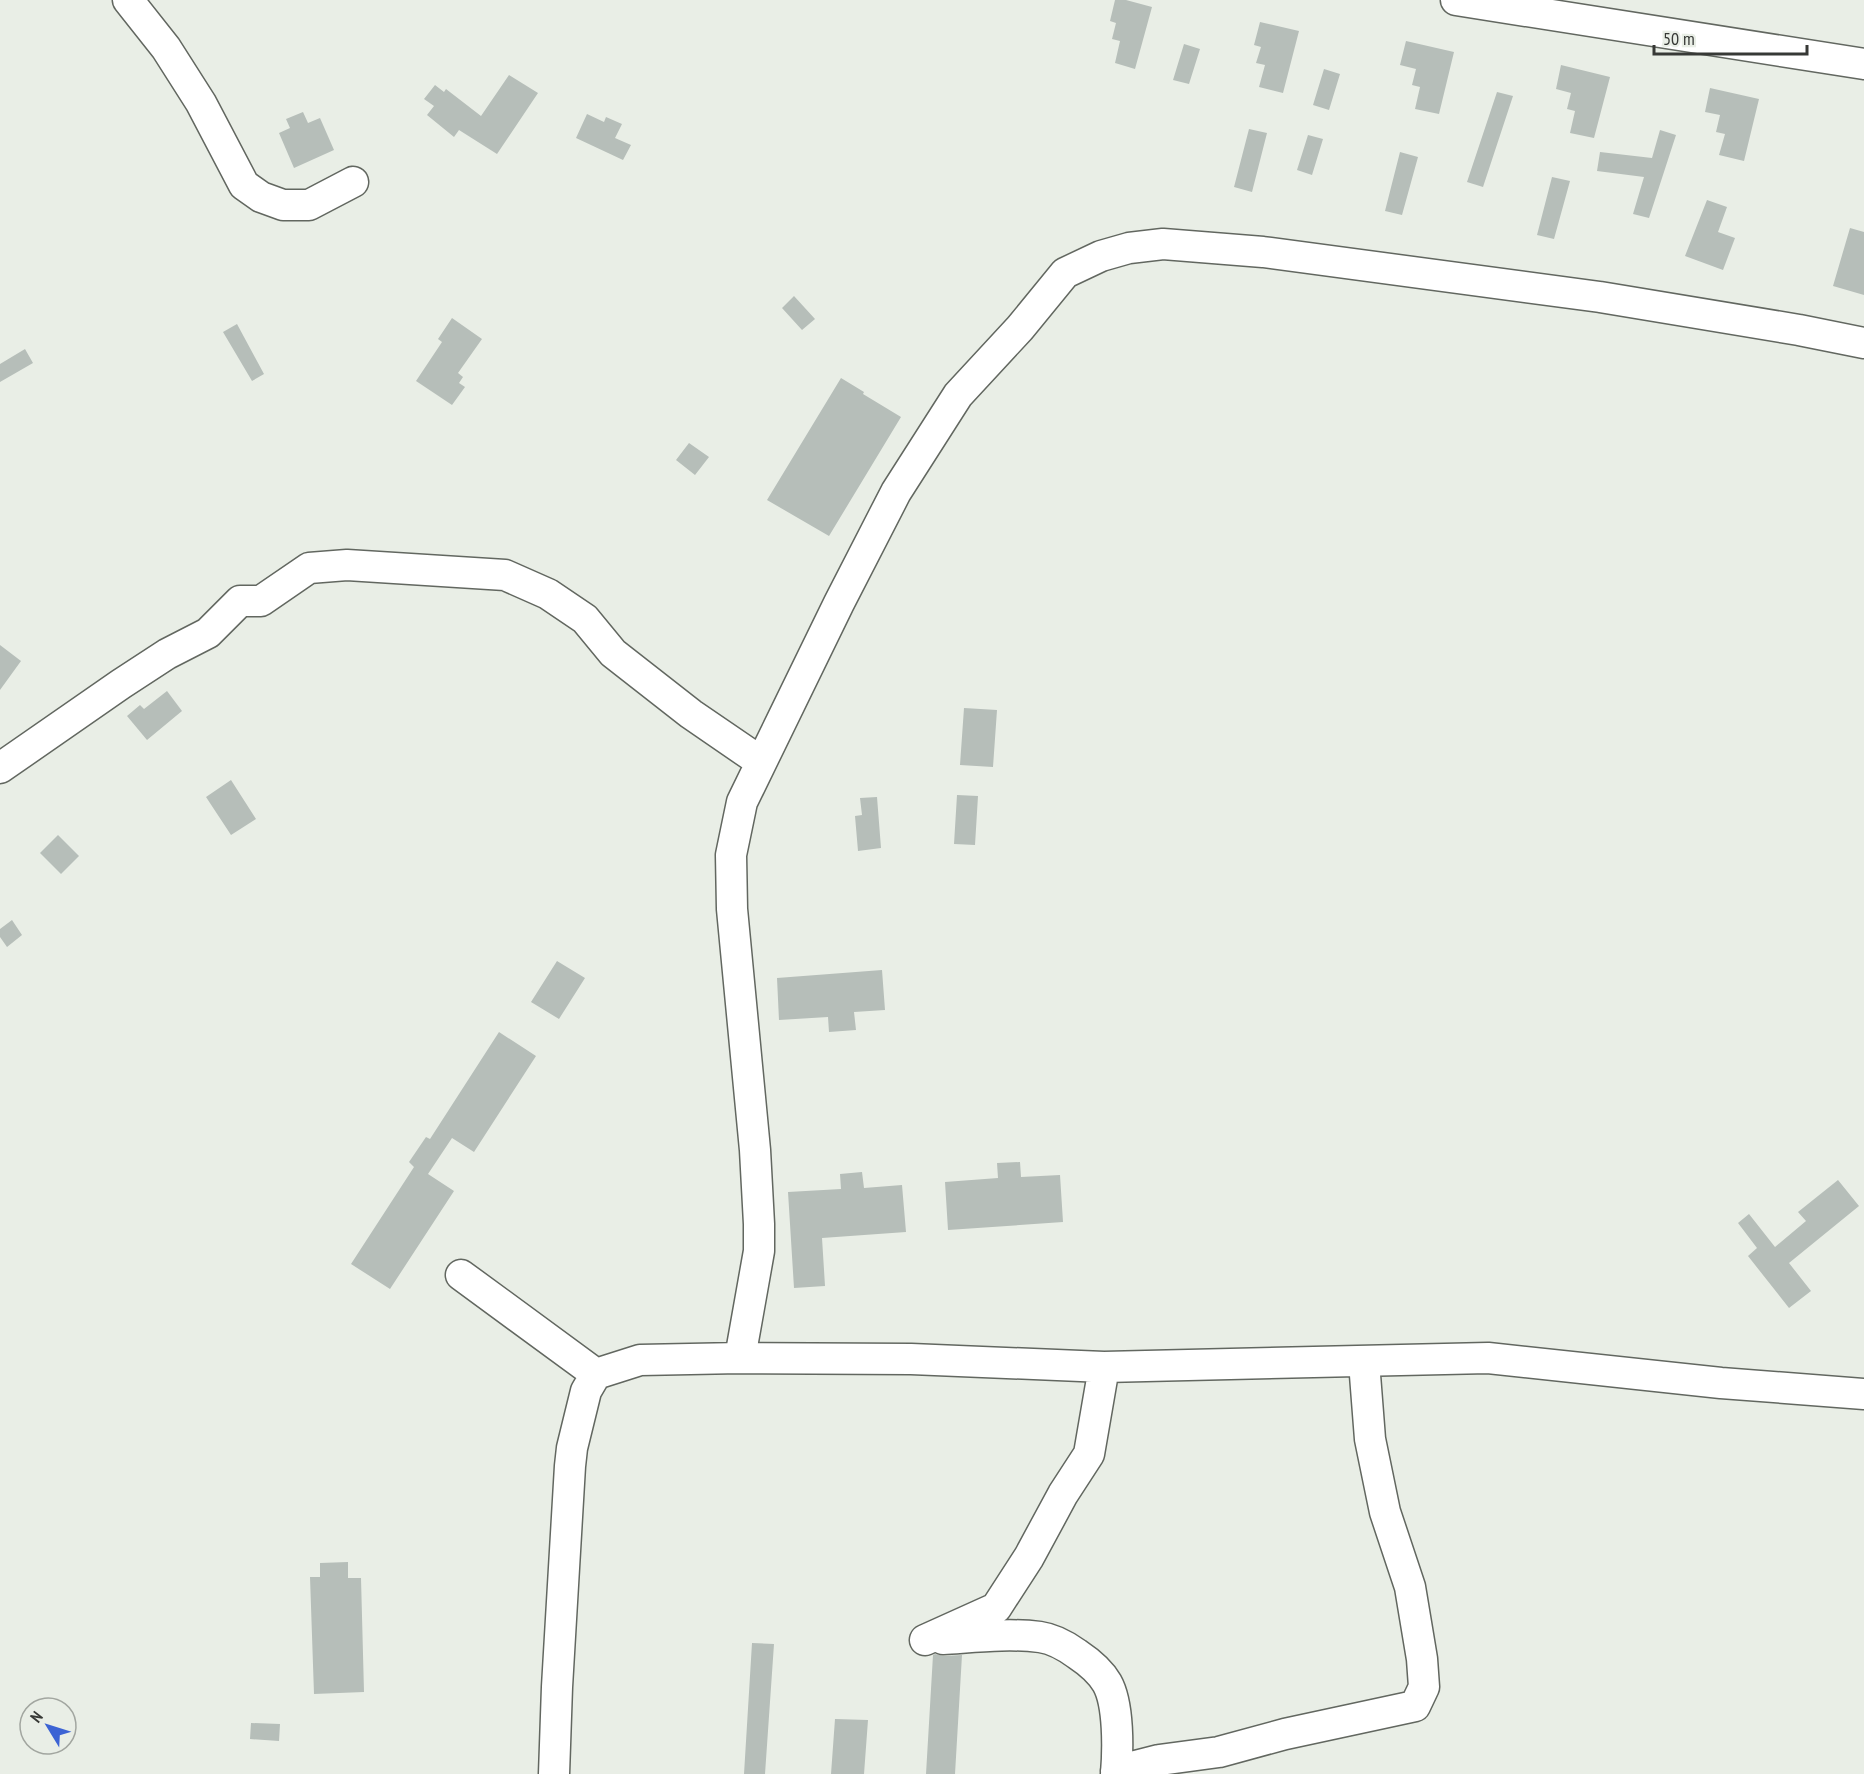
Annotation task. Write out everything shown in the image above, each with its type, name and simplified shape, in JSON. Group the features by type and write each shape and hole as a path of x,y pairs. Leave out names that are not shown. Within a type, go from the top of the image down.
{"street":[{"path":"128,0 166,48 201,103 244,185 261,197 283,205 309,205 353,182"},
{"path":"1456,0 1864,64"},
{"path":"740,1358 759,1251 755,1149 732,909 731,855 742,802 896,492 958,395 1020,328 1065,273 1101,256 1129,248 1163,244 1263,252 1600,297 1864,343"},
{"path":"0,768 167,654 208,633 240,601 261,601 309,568 347,564 505,575 548,594 585,619 613,652 692,714 761,762"},
{"path":"461,1275 596,1374"},
{"path":"554,1774 557,1687 572,1448 586,1391 596,1374 640,1360 911,1359 1104,1367 1488,1358 1721,1383 1864,1394"},
{"path":"1104,1367 1089,1454 1063,1494 1029,1557 996,1608 925,1640 999,1636 1041,1637 1062,1644 1081,1656 1108,1684 1114,1707 1118,1751 1116,1773 1159,1760 1219,1752 1285,1734 1415,1706 1424,1687 1422,1659 1410,1587 1385,1512 1370,1439 1364,1362"}],"building":[{"path":"1115,0 1126,0 1152,7 1135,69 1115,63 1120,41 1112,39 1116,23 1110,21"},
{"path":"1260,22 1299,31 1283,93 1259,87 1265,65 1256,63 1261,47 1254,45"},
{"path":"1406,41 1454,52 1439,114 1415,109 1420,87 1412,85 1416,69 1400,65"},
{"path":"1184,44 1200,49 1189,84 1173,80"},
{"path":"1561,65 1610,77 1594,138 1570,133 1575,111 1567,109 1571,93 1556,89"},
{"path":"1324,69 1340,74 1329,110 1313,105"},
{"path":"509,75 538,93 497,154 459,130 454,137 427,115 434,106 424,99 435,85 444,92 446,89 481,116"},
{"path":"1710,88 1759,99 1744,161 1719,155 1725,134 1716,132 1720,115 1705,112"},
{"path":"1497,92 1513,96 1483,187 1467,182"},
{"path":"303,112 308,123 320,118 334,150 294,168 279,133 290,128 286,119"},
{"path":"587,114 604,122 606,117 622,124 615,138 631,145 623,160 576,138"},
{"path":"1249,129 1267,133 1252,192 1234,187"},
{"path":"1660,130 1676,135 1649,218 1633,214 1644,177 1597,171 1600,152 1652,158"},
{"path":"1308,135 1323,139 1312,175 1297,170"},
{"path":"1400,152 1418,157 1402,215 1385,211"},
{"path":"1552,177 1570,181 1554,239 1537,235"},
{"path":"1707,200 1727,207 1718,232 1735,238 1723,270 1685,256"},
{"path":"1850,228 1864,232 1864,295 1833,286"},
{"path":"794,296 815,319 802,330 782,308"},
{"path":"452,318 482,339 458,373 463,377 459,383 465,387 452,405 416,381 442,342 438,339"},
{"path":"237,324 264,374 252,381 223,332"},
{"path":"25,349 33,363 0,382 0,364"},
{"path":"841,378 901,417 829,536 767,500"},
{"path":"689,443 709,457 695,475 676,460"},
{"path":"0,645 21,661 0,690"},
{"path":"167,691 182,711 147,740 127,716 140,705 144,709"},
{"path":"964,708 997,710 993,767 960,765"},
{"path":"231,780 256,819 231,835 206,797"},
{"path":"957,795 978,796 975,845 954,844"},
{"path":"877,797 881,848 858,851 855,816 862,815 860,798"},
{"path":"58,835 79,856 61,874 40,853"},
{"path":"12,920 22,935 7,947 0,937 0,929"},
{"path":"557,961 585,978 559,1019 531,1002"},
{"path":"882,970 885,1010 854,1012 856,1030 829,1032 828,1017 779,1020 777,978"},
{"path":"499,1032 536,1056 474,1152 452,1138 428,1174 454,1191 390,1289 351,1264 414,1167 409,1162 426,1137 430,1139"},
{"path":"1020,1162 1021,1177 1060,1175 1063,1222 948,1230 945,1182 998,1178 997,1163"},
{"path":"862,1172 864,1188 902,1185 906,1232 822,1238 825,1286 794,1288 788,1192 841,1189 840,1174"},
{"path":"1838,1180 1859,1206 1789,1263 1811,1291 1789,1308 1748,1256 1757,1248 1738,1223 1749,1214 1775,1247 1806,1221 1798,1212"},
{"path":"348,1562 348,1578 361,1578 364,1692 314,1694 310,1577 320,1577 320,1563"},
{"path":"752,1643 774,1644 765,1774 744,1774"},
{"path":"933,1655 962,1655 955,1774 926,1774"},
{"path":"835,1719 868,1720 864,1774 831,1774"},
{"path":"251,1723 280,1724 279,1741 250,1739"}]}
